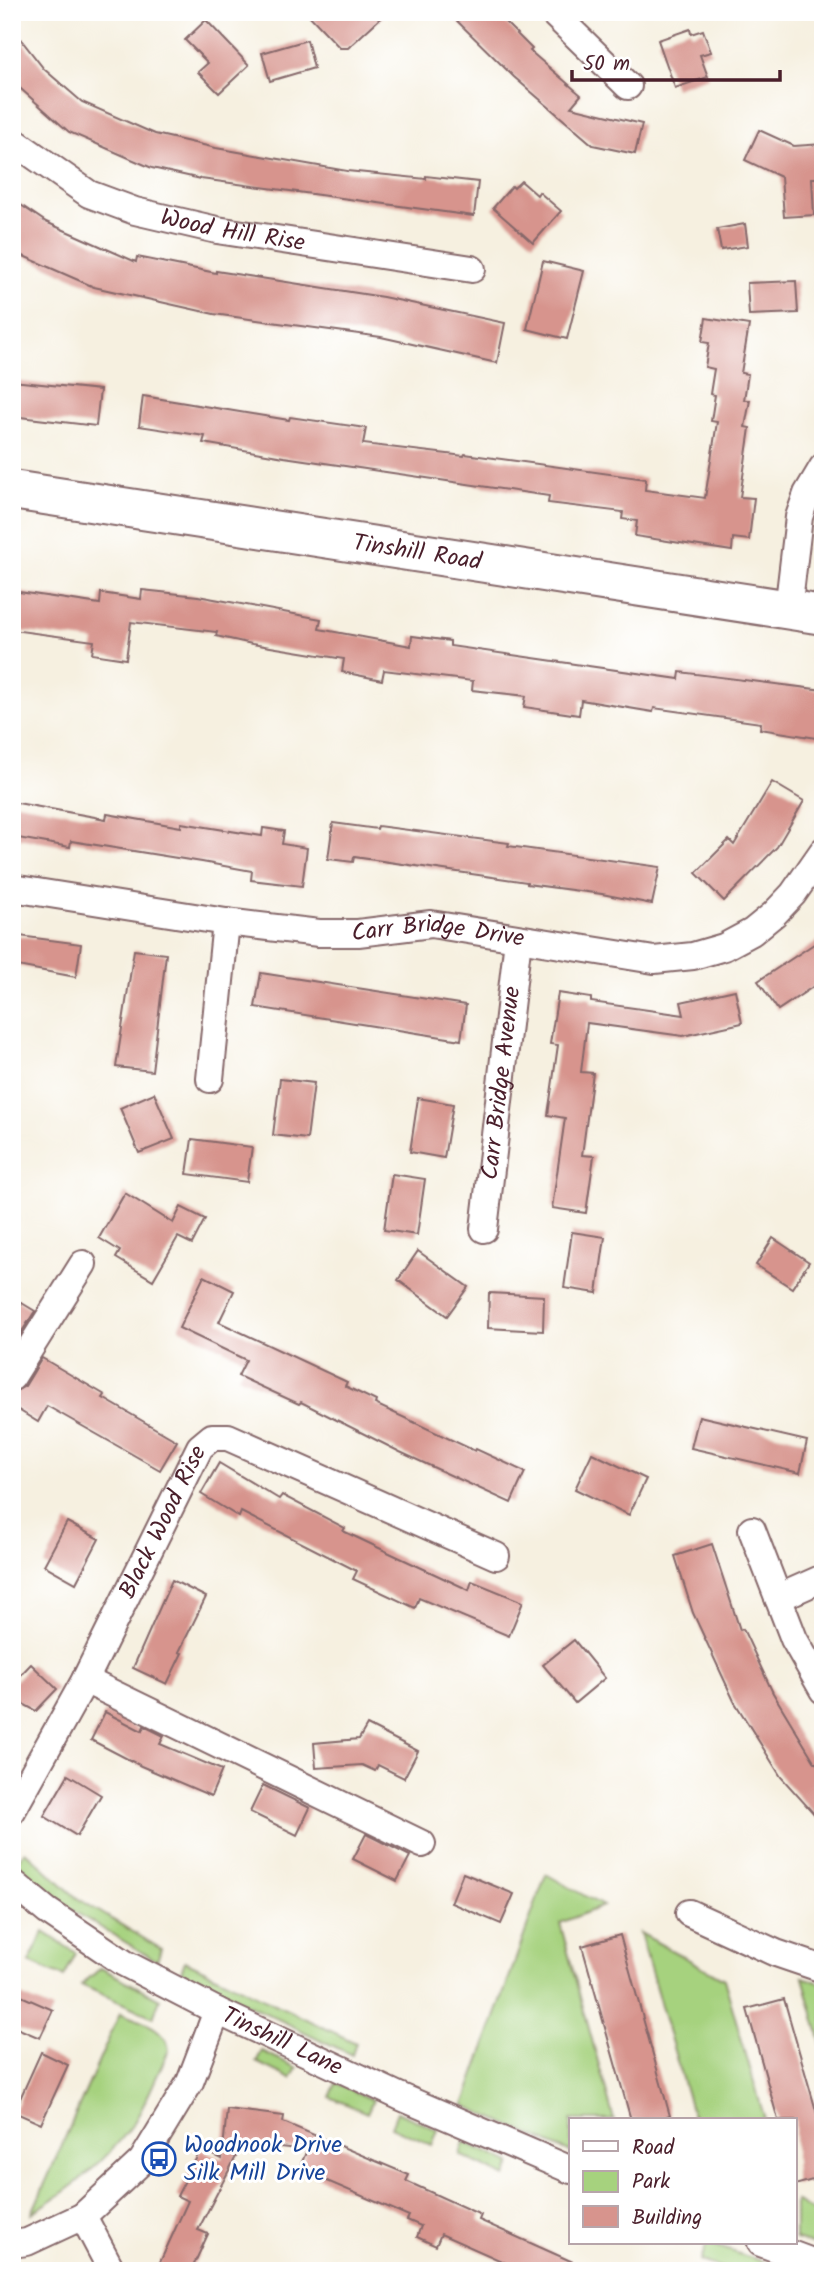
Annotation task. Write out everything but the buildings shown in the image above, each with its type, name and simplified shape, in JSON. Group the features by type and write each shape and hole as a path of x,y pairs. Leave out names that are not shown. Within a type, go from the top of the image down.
{"street":[{"path":"552,12 628,86"},
{"name":"Wood Hill Rise","path":"12,140 89,194 135,211 217,230 472,269"},
{"path":"805,612 799,517 807,494 823,467"},
{"name":"Tinshill Road","path":"12,490 805,612"},
{"name":"Carr Bridge Drive","path":"12,888 226,922 318,933 358,933 431,923 654,960 693,957 724,947 752,932 774,915 793,894 823,851"},
{"path":"210,1079 226,922"},
{"name":"Carr Bridge Avenue","path":"484,1228 518,939"},
{"path":"12,1377 83,1264"},
{"name":"Black Wood Rise","path":"12,1811 85,1680 200,1447 212,1437 228,1437 496,1556"},
{"path":"752,1530 794,1639 823,1690"},
{"path":"778,1598 823,1578"},
{"path":"85,1680 422,1844"},
{"name":"Tinshill Lane","path":"12,1882 47,1911 124,1963 217,2011 399,2096 569,2169"},
{"path":"689,1913 776,1953 823,1969"},
{"path":"12,2244 27,2242 83,2217 142,2161 190,2082 217,2011"},
{"path":"83,2217 113,2271"},
{"path":"764,2244 823,2266"}],"green space":[{"path":"25,1851 77,1898 161,1949 157,1961 70,1909 15,1863"},
{"path":"546,1874 603,1906 560,1923 613,2118 569,2118 569,2152 464,2105"},
{"path":"44,1932 76,1953 64,1977 29,1962"},
{"path":"640,1933 724,1979 764,2118 693,2118"},
{"path":"185,1961 356,2043 352,2055 181,1972"},
{"path":"101,1968 160,1999 153,2017 81,1985"},
{"path":"803,1977 823,1984 823,2050"},
{"path":"120,2013 157,2030 163,2035 169,2050 143,2107 123,2138 87,2174 32,2213"},
{"path":"262,2051 297,2068 291,2079 256,2062"},
{"path":"336,2083 373,2100 367,2113 330,2097"},
{"path":"397,2112 438,2130 432,2145 391,2127"},
{"path":"464,2142 511,2163 506,2177 460,2155"},
{"path":"796,2202 812,2211 823,2208 823,2248 796,2239"},
{"path":"707,2244 710,2244 778,2267 777,2271 731,2271 701,2261"}],"place":[{"name":"Woodnook Drive Silk Mill Drive","path":"159,2159"}]}
